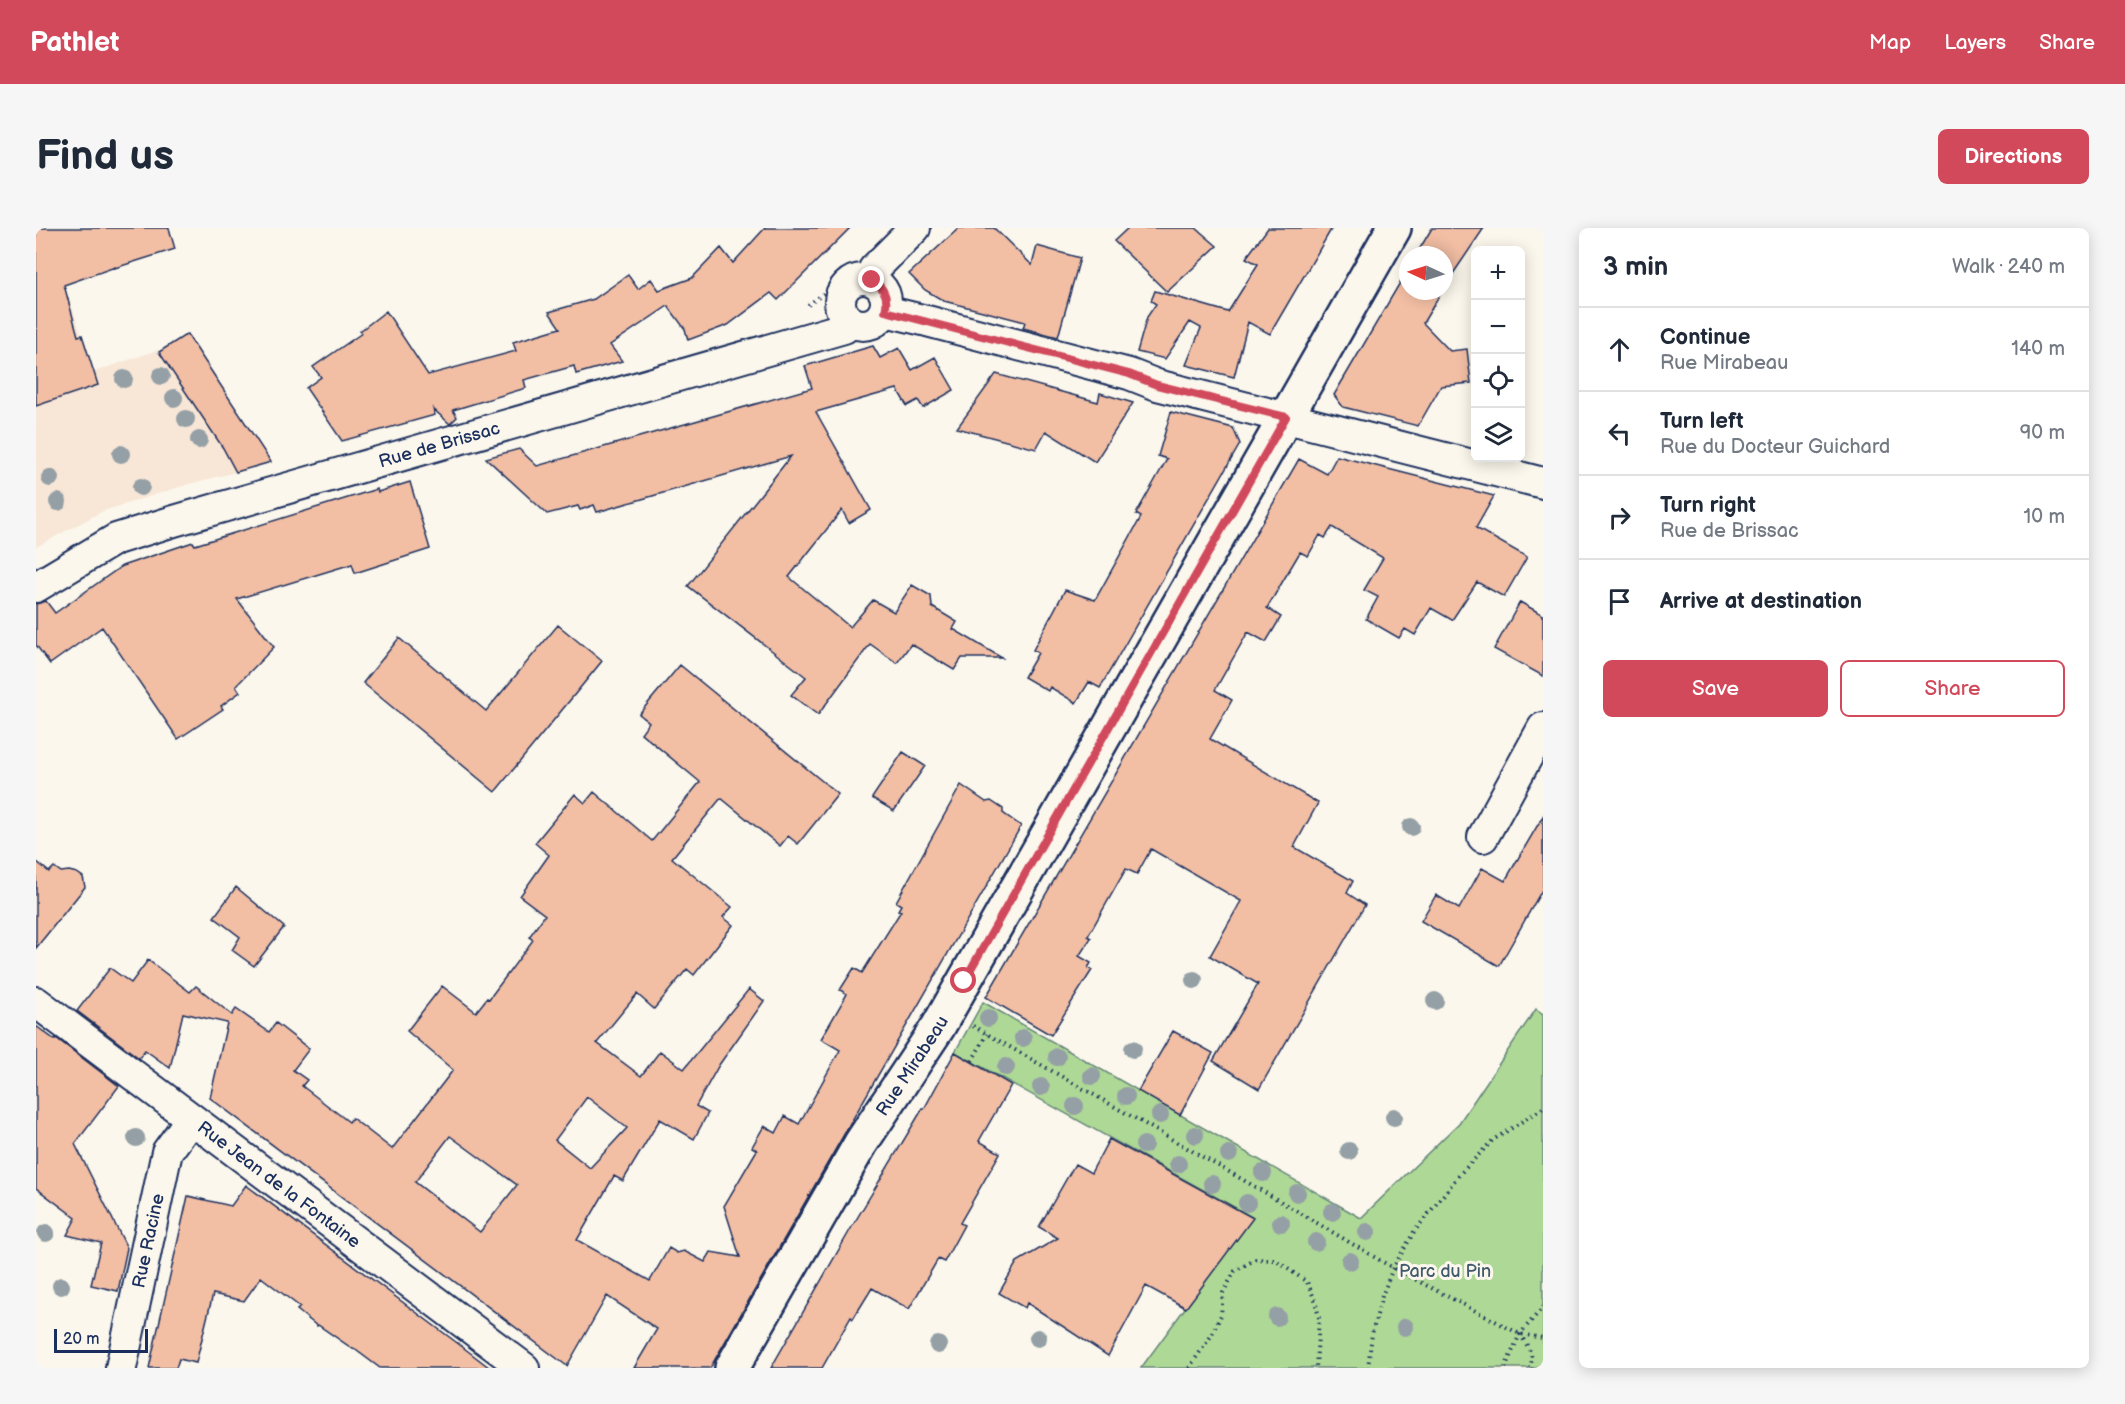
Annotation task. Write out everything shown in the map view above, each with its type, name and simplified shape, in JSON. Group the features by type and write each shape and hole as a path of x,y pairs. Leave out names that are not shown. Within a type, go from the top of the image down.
{"street":[{"path":"872,280 874,269 915,228"},
{"name":"Rue Mirabeau","path":"732,1368 861,1143 938,1027 1394,228"},
{"path":"851,322 841,310 841,295 849,282 864,278 872,280 883,289 886,297 885,311 1129,374 1157,385 1543,483"},
{"name":"Rue de Brissac","path":"36,587 116,539 174,520 844,328 851,322 858,325 874,323 885,311"},
{"path":"1483,837 1543,728"},
{"name":"Rue Jean de la Fontaine","path":"36,1002 524,1368"},
{"name":"Rue Racine","path":"121,1368 167,1152 191,1119"}],"path":[{"path":"970,1025 1393,1268 1520,1334 1543,1338"},
{"path":"972,1061 987,1034"},
{"path":"1368,1368 1372,1334 1380,1305 1393,1268 1414,1232 1460,1174 1493,1140 1543,1108"},
{"path":"1189,1368 1211,1336 1221,1315 1223,1293 1235,1271 1256,1259 1275,1260 1307,1282 1315,1300 1319,1318 1316,1368"},
{"path":"1505,1368 1520,1334 1543,1307"},
{"path":"1520,1334 1532,1354 1530,1368"}],"shaded area":[{"path":"36,228 45,228 94,372 158,350 223,448 236,472 103,511 36,547"}],"green space":[{"name":"Parc du Pin","path":"983,1002 1361,1218 1459,1123 1536,1009 1543,1014 1543,1368 1141,1368 1252,1217 955,1052"}],"building":[{"path":"36,228 169,228 175,249 64,285 78,336 82,335 98,385 36,406"},
{"path":"765,228 850,228 778,300 771,293 728,325 688,340 685,329 668,306 610,345 622,361 576,374 574,366 524,380 526,388 453,410 457,417 450,424 433,409 435,415 342,441 306,388 321,377 313,367 362,333 360,331 386,311 428,375 516,351 513,342 560,328 549,312 594,299 628,275 638,289 651,279 659,290 692,278 721,248 733,263"},
{"path":"959,228 994,228 1032,265 1037,246 1080,258 1058,337 1023,328 1025,322 944,301 925,290 909,274"},
{"path":"1128,228 1196,228 1217,246 1167,292 1114,241"},
{"path":"1268,228 1332,228 1270,334 1248,322 1234,377 1186,365 1201,328 1190,322 1165,359 1137,352 1147,317 1156,304 1151,301 1155,291 1228,312 1258,264 1246,258"},
{"path":"1432,228 1484,228 1453,274 1453,246 1421,246"},
{"path":"1399,284 1399,300 1437,300 1423,323 1450,351 1467,349 1471,383 1441,386 1418,426 1343,407 1334,395"},
{"path":"187,334 271,462 236,472 223,448 159,352"},
{"path":"873,346 880,358 899,348 912,370 935,357 954,390 923,408 918,400 907,406 897,389 816,412 871,510 849,523 842,510 789,577 850,627 873,600 894,612 912,585 931,596 932,607 957,622 953,629 1002,658 962,658 954,670 911,644 897,663 870,644 818,715 791,695 806,677 688,586 791,456 597,512 594,505 580,510 578,506 547,514 486,458 519,449 537,466 812,388 805,366"},
{"path":"996,374 1098,402 1100,393 1133,403 1095,462 1046,431 1036,449 957,428"},
{"path":"1171,412 1233,428 1240,444 1100,688 1089,682 1076,703 1050,687 1048,691 1024,677 1038,653 1033,650 1065,590 1095,600 1141,517 1136,514 1167,459 1158,456"},
{"path":"1337,456 1494,496 1476,528 1527,557 1504,597 1477,582 1452,620 1431,608 1415,635 1405,629 1399,638 1366,619 1378,597 1364,590 1383,558 1332,527 1325,538 1320,535 1308,556 1300,552 1267,608 1281,617 1266,642 1248,632 1215,690 1232,700 1210,739 1318,803 1294,847 1353,881 1347,893 1365,905 1259,1089 1213,1061 1258,984 1210,956 1241,901 1151,849 1137,874 1126,869 1088,936 1091,938 1079,956 1091,963 1088,968 1092,970 1051,1035 986,997 1299,459 1327,474"},
{"path":"410,482 430,549 355,573 352,564 237,599 274,647 236,686 240,692 221,706 223,709 178,739 102,627 50,664 36,645 36,604 46,601 55,613 122,566 193,542 195,545 377,489 378,492"},
{"path":"1520,602 1543,615 1543,676 1494,649"},
{"path":"558,625 602,661 495,792 363,683 399,638 486,711"},
{"path":"680,665 838,794 798,844 788,836 780,846 721,798 672,858 732,907 723,917 733,925 694,975 687,969 654,1009 637,994 597,1043 641,1076 660,1051 684,1069 749,989 764,1001 719,1065 696,1106 708,1113 694,1139 660,1119 623,1181 614,1176 577,1240 650,1281 669,1248 677,1253 684,1251 705,1262 711,1252 740,1257 724,1206 757,1150 752,1147 764,1126 776,1133 785,1116 799,1124 840,1050 821,1039 847,994 840,990 854,968 862,973 901,911 898,910 901,905 896,902 961,785 986,802 991,801 1003,809 1003,813 1021,826 710,1368 634,1368 657,1329 607,1296 567,1366 210,1098 227,1023 183,1013 170,1068 145,1050 139,1058 77,1011 110,968 131,983 148,960 190,992 196,986 232,1015 236,1009 269,1032 276,1023 309,1049 293,1070 307,1080 302,1086 349,1122 352,1118 392,1149 453,1070 407,1031 442,986 476,1012 487,998 489,999 533,940 529,937 545,915 520,896 549,855 535,843 575,794 585,803 594,792 652,841 700,782 641,733 649,722 639,714","holes":["587,1097 627,1128 590,1168 555,1140","450,1136 517,1185 480,1232 415,1182"]},
{"path":"903,752 925,766 894,811 872,798"},
{"path":"1543,816 1543,888 1499,966 1421,921 1436,895 1459,909 1482,868 1505,881"},
{"path":"36,861 49,872 54,867 61,872 77,873 83,877 85,887 36,948"},
{"path":"236,887 284,927 254,966 232,950 240,937 214,917"},
{"path":"36,1026 55,1040 56,1038 119,1086 75,1144 127,1248 118,1291 91,1285 101,1243 67,1235 76,1218 36,1188"},
{"path":"1173,1031 1213,1053 1180,1115 1138,1091"},
{"path":"955,1052 1011,1085 979,1141 1000,1153 960,1223 964,1225 944,1262 938,1259 909,1309 872,1288 853,1319 851,1317 822,1368 771,1368 853,1225 924,1109"},
{"path":"1109,1139 1253,1218 1186,1308 1146,1286 1108,1356 1027,1303 1025,1308 999,1293 1017,1262 1058,1238 1039,1227 1075,1164 1091,1173"},
{"path":"246,1185 490,1368 380,1368 317,1326 297,1310 300,1307 261,1277 244,1301 213,1294 196,1363 179,1359 176,1368 149,1368 188,1196 231,1206"}],"route":[{"path":"872,280 883,289 887,304 885,311 1129,374 1157,385 1286,417 964,981"}]}
